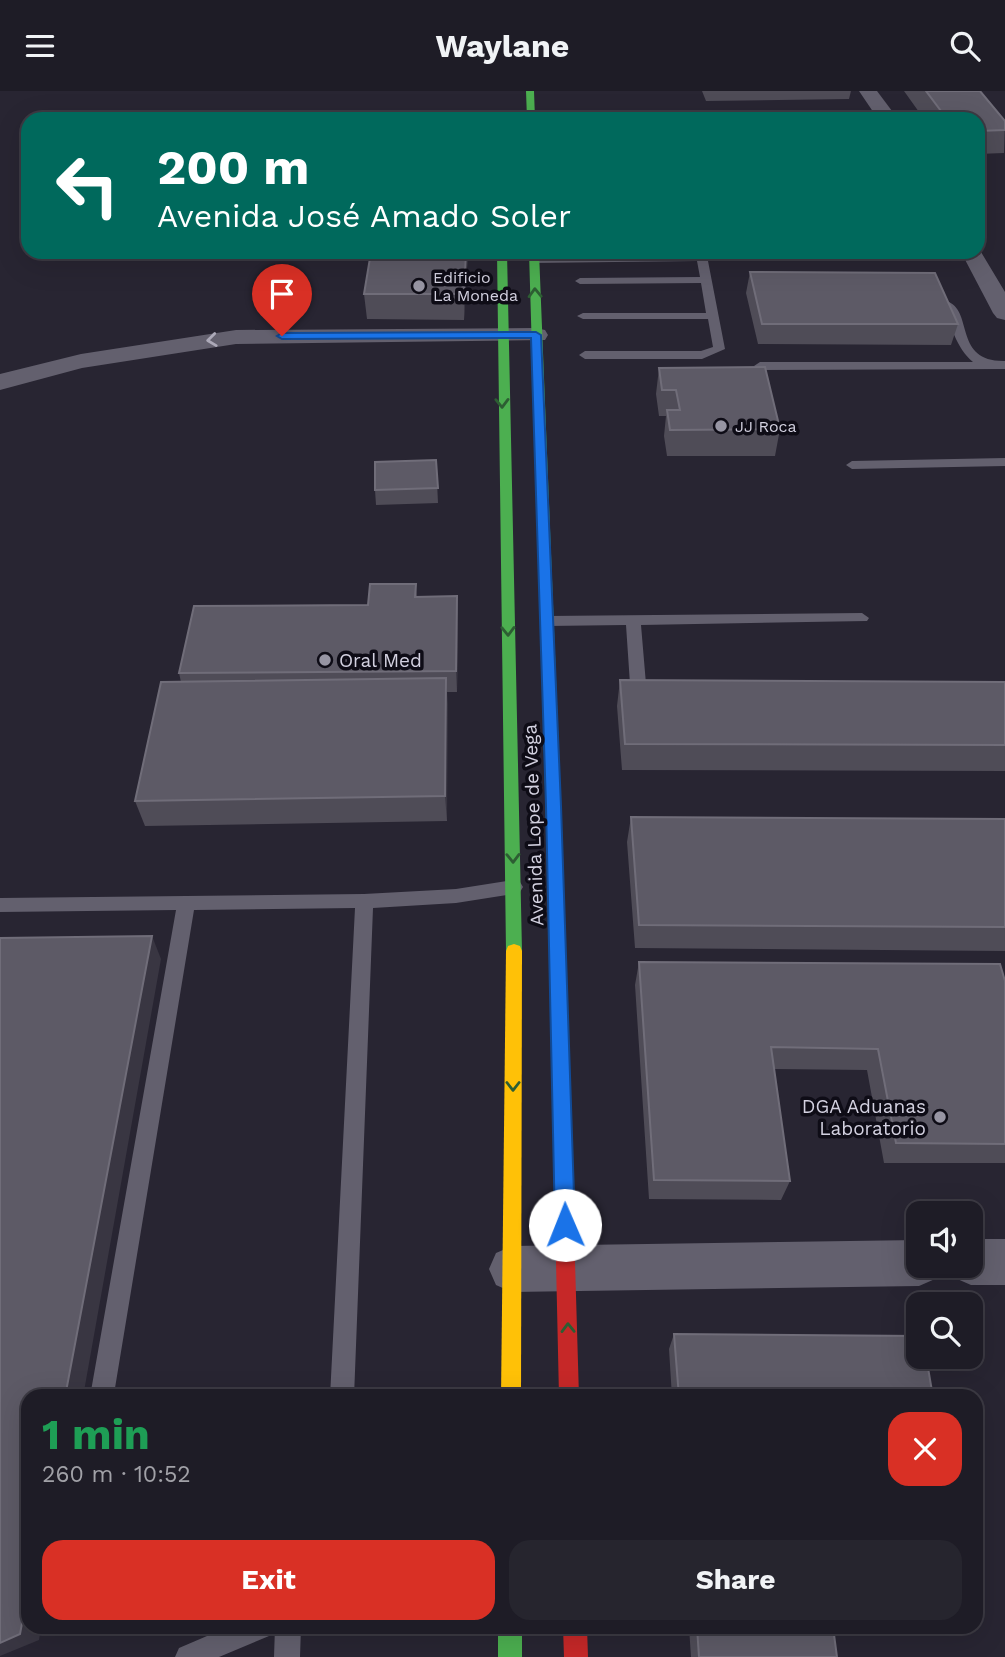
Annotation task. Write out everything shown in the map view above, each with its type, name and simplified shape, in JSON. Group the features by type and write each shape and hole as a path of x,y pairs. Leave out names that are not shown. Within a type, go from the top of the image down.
{"main road":[{"path":"530,91 530,112"},
{"name":"Avenida Lope de Vega","path":"502,259 500,335 514,887 511,1389"},
{"name":"Avenida Lope de Vega","path":"534,259 569,1389"},
{"path":"510,1634 510,1657"},
{"path":"575,1634 576,1657"}],"street":[{"path":"868,91 883,112"},
{"path":"976,259 1005,313"},
{"path":"0,382 92,359 236,337 536,335"},
{"path":"983,1262 1005,1262"},
{"path":"512,1269 906,1263"}],"lane":[{"path":"585,355 702,355 719,349 702,259"},
{"path":"580,281 706,280"},
{"path":"949,305 975,359 1004,365"},
{"path":"583,316 713,316"},
{"path":"760,366 1004,365"},
{"path":"852,465 1005,462"},
{"path":"547,621 862,618"},
{"path":"633,620 638,684"},
{"path":"0,905 364,901 456,896 514,887"},
{"path":"103,1389 187,901"},
{"path":"342,1389 364,901"},
{"path":"188,1657 244,1634"},
{"path":"287,1657 288,1634"}],"building":[{"path":"926,91 980,91 1005,121 1005,130 985,131 985,112 942,112"},
{"path":"370,259 466,259 464,294 364,294"},
{"path":"750,272 935,273 958,324 762,324"},
{"path":"765,367 780,429 670,430 667,410 680,410 676,390 662,390 659,368"},
{"path":"436,460 438,488 375,490 375,462"},
{"name":"Oral Med","path":"370,584 416,584 415,597 457,596 456,671 179,673 194,606 368,605"},
{"path":"446,678 445,796 135,801 161,682"},
{"path":"620,680 1005,682 1005,745 625,744"},
{"path":"631,817 1005,819 1005,927 639,925"},
{"path":"152,936 67,1389 21,1389 21,1629 20,1634 0,1643 0,938"},
{"name":"DGA Aduanas Laboratorio","path":"639,962 1000,964 1005,981 1005,1144 896,1143 878,1049 771,1047 790,1181 654,1180"},
{"path":"674,1334 906,1336 906,1369 928,1369 932,1389 678,1389"},
{"path":"697,1634 834,1634 837,1657 699,1657"}],"traffic: fast":[{"path":"530,91 531,112"},
{"path":"502,259 514,951"},
{"path":"534,259 555,855"},
{"path":"510,1634 510,1657"}],"traffic: slow":[{"path":"511,1389 514,951"}],"traffic: jam":[{"path":"555,855 569,1389"},
{"path":"575,1634 576,1657"}],"place":[{"name":"Edificio La Moneda","path":"419,286"},
{"name":"JJ Roca","path":"721,426"},
{"name":"Oral Med","path":"325,660"},
{"name":"DGA Aduanas Laboratorio","path":"940,1117"}],"route":[{"path":"282,336 536,335 554,806 565,1225"}]}
